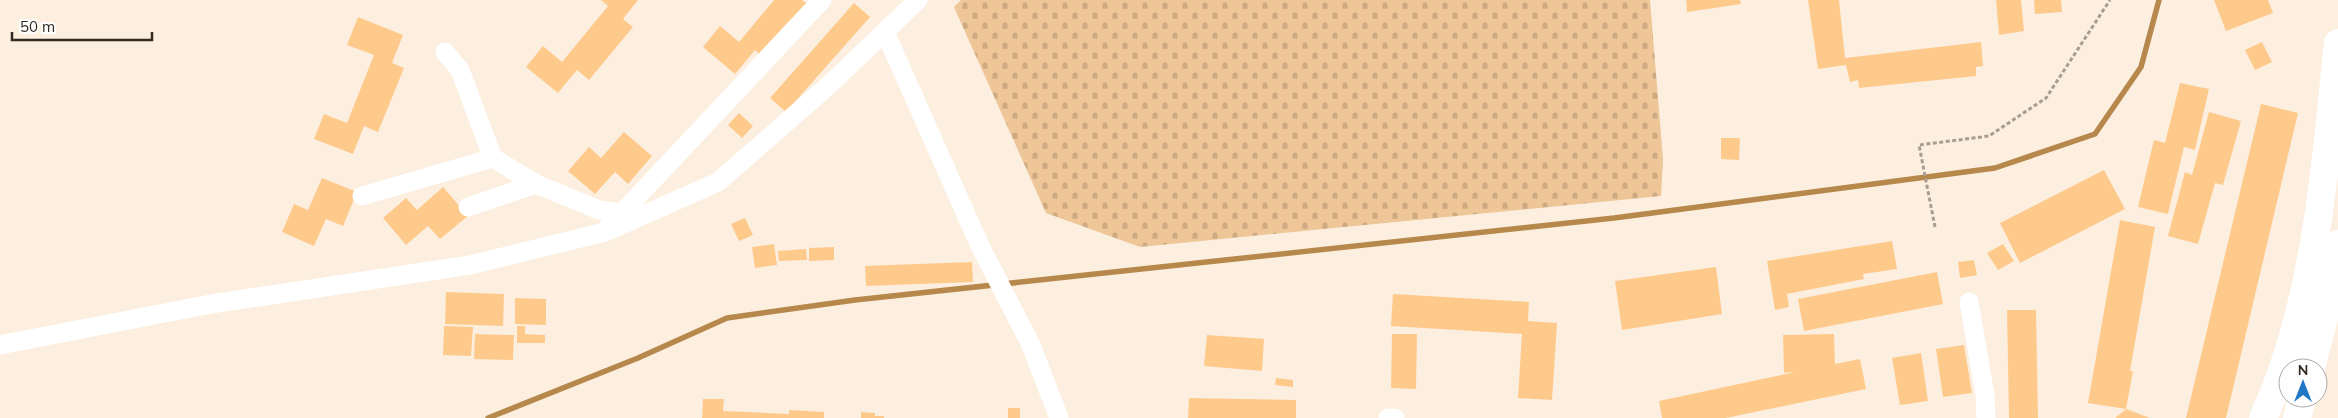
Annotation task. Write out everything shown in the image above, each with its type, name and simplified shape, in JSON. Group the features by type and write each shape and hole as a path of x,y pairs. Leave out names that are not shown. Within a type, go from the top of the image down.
{"main road":[{"path":"2263,418 2293,338 2303,297 2324,166 2338,43"},
{"path":"2314,358 2328,303 2338,244"}],"street":[{"path":"605,232 620,213 822,0"},
{"path":"0,345 211,304 470,266 605,232 718,182 829,85 918,0"},
{"path":"885,32 980,246 1031,345 1059,418"},
{"path":"445,52 460,70 493,158 536,184 599,210 620,213"},
{"path":"362,196 493,158"},
{"path":"468,207 536,184"},
{"path":"1969,302 1985,395 1986,418"},
{"path":"1388,418 1395,418"}],"path":[{"path":"1935,228 1920,145 1989,136 2046,98 2110,0"}],"green space":[{"path":"961,0 1650,0 1663,159 1661,196 1140,247 1046,213 954,7"}],"building":[{"path":"601,0 638,0 623,19 633,27 589,80 577,70 558,93 526,67 543,46 562,62 608,6"},
{"path":"774,0 802,0 811,7 764,59 755,50 735,74 703,47 720,26 739,42"},
{"path":"1686,0 1740,0 1741,4 1687,12"},
{"path":"1808,0 1839,0 1845,58 1981,42 1983,66 1976,67 1976,76 1859,88 1858,80 1850,82 1846,65 1818,69"},
{"path":"1996,0 2021,0 2024,31 1999,35"},
{"path":"2034,0 2061,0 2062,12 2035,14"},
{"path":"2214,0 2268,0 2273,13 2226,31"},
{"path":"854,3 870,17 786,112 770,98"},
{"path":"358,17 403,35 392,63 404,68 378,132 364,126 353,154 314,139 324,114 347,123 374,55 347,45"},
{"path":"2262,42 2272,62 2255,70 2245,50"},
{"path":"2180,83 2209,89 2195,150 2184,147 2168,214 2138,207 2154,140 2165,143"},
{"path":"2261,104 2298,113 2226,418 2186,418"},
{"path":"2209,112 2241,121 2223,185 2215,183 2198,244 2168,236 2185,172 2192,175"},
{"path":"739,113 753,126 742,138 728,125"},
{"path":"624,132 652,156 628,184 615,172 595,194 568,171 589,147 601,158"},
{"path":"1721,138 1740,138 1739,160 1721,159"},
{"path":"2104,170 2125,209 2020,263 2000,223"},
{"path":"322,178 357,192 343,226 326,219 314,246 282,232 294,204 308,210"},
{"path":"443,187 468,216 440,239 428,226 406,245 383,218 406,198 417,210"},
{"path":"745,218 753,235 739,241 731,224"},
{"path":"2120,220 2155,227 2130,371 2133,371 2126,409 2088,403"},
{"path":"1892,241 1897,269 1863,274 1864,279 1787,294 1789,307 1775,310 1767,261"},
{"path":"774,244 777,265 755,268 752,247"},
{"path":"2003,244 2014,261 1998,270 1987,253"},
{"path":"834,247 834,260 809,261 809,248"},
{"path":"806,249 807,260 779,261 778,251"},
{"path":"1974,260 1977,275 1960,278 1958,262"},
{"path":"972,262 973,282 866,286 865,266"},
{"path":"1716,267 1722,314 1622,330 1615,281"},
{"path":"1937,272 1943,304 1804,331 1798,299"},
{"path":"446,292 504,294 503,326 445,324"},
{"path":"1393,294 1529,302 1528,321 1557,323 1552,400 1518,398 1522,334 1391,326"},
{"path":"515,298 546,299 546,325 515,324"},
{"path":"2007,310 2036,310 2038,418 2009,418"},
{"path":"444,326 473,327 471,356 443,355"},
{"path":"517,326 525,326 525,334 545,335 545,343 517,343"},
{"path":"475,334 514,335 513,360 474,359"},
{"path":"1392,334 1417,334 1416,389 1391,388"},
{"path":"1834,334 1835,364 1860,359 1866,389 1726,418 1662,418 1659,401 1795,372 1784,373 1783,335"},
{"path":"1207,335 1264,339 1262,371 1204,366"},
{"path":"1964,345 1972,393 1943,397 1936,349"},
{"path":"1921,353 1928,401 1900,405 1892,358"},
{"path":"1276,378 1293,380 1293,387 1275,385"},
{"path":"1189,398 1296,400 1296,418 1188,418"},
{"path":"703,399 724,399 723,411 789,414 789,410 824,412 824,418 702,418"},
{"path":"1008,408 1020,408 1020,418 1008,418"},
{"path":"2126,409 2150,418 2115,418"},
{"path":"861,412 875,413 875,416 884,416 884,418 861,418"}],"waterway":[{"path":"488,418 638,358 727,318 855,300 1614,218 1995,168 2095,134 2141,67 2159,0"}]}
